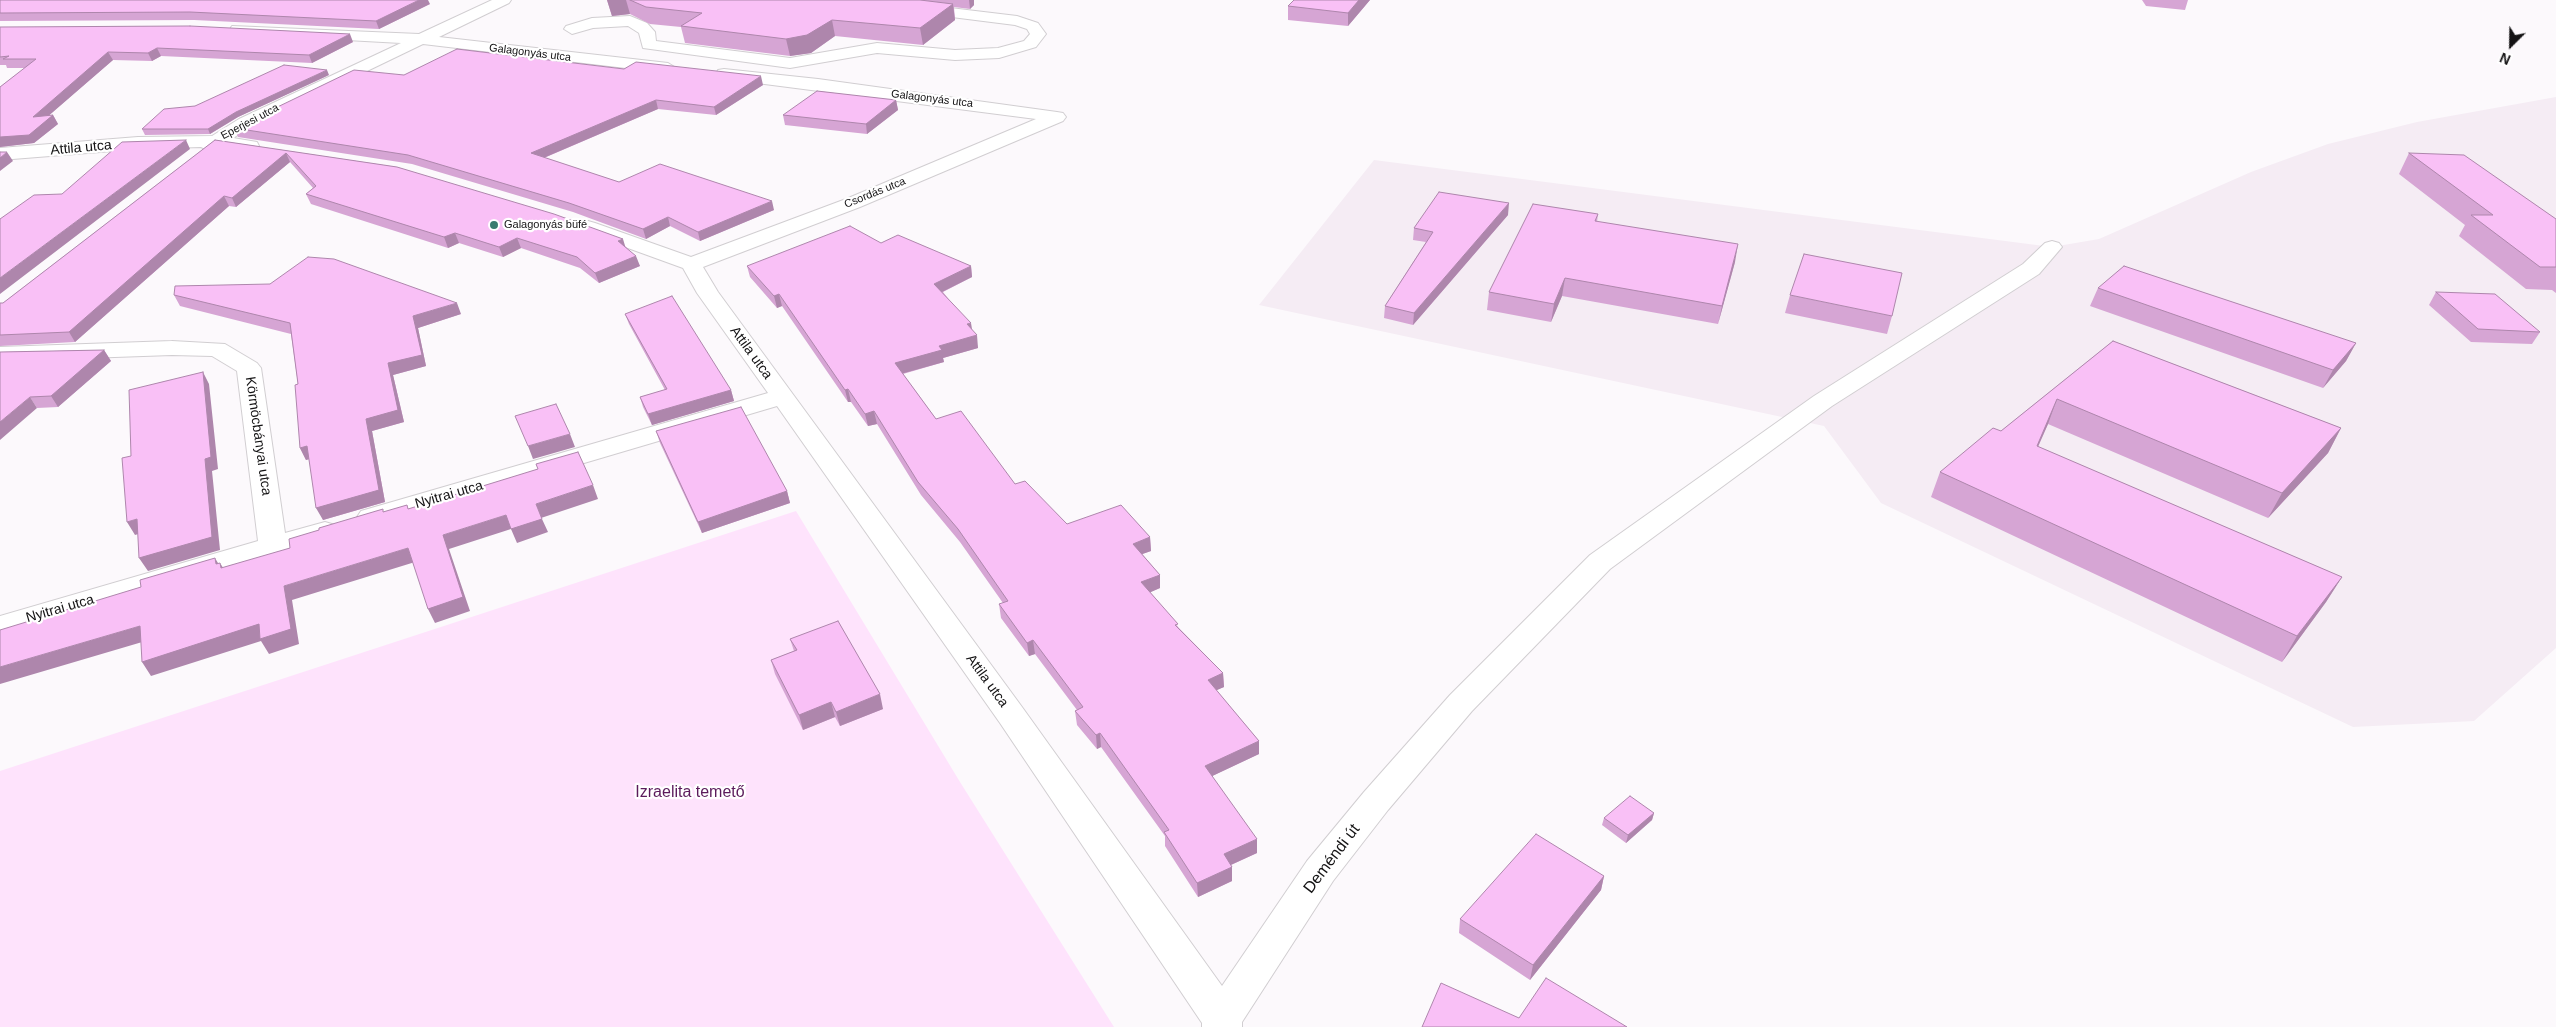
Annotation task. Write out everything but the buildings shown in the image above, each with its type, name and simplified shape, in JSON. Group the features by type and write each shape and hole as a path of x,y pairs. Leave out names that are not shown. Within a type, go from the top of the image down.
{"street":[{"name":"Eperjesi utca","path":"192,159 214,141 245,123 504,0"},
{"path":"572,29 592,23 630,21 642,26 647,32 649,45 790,63 813,60 840,52 877,48 954,55 992,54 1030,44 1038,34 1033,26 1017,20 904,7"},
{"path":"532,53 610,8"},
{"name":"Galagonyás utca","path":"221,28 419,39 689,71"},
{"name":"Galagonyás utca","path":"708,73 818,84 1057,117"},
{"name":"Csordás utca","path":"692,264 853,202 1057,117"},
{"name":"Attila utca","path":"0,154 138,143 214,141 272,149"},
{"path":"564,218 692,264"},
{"name":"Deméndi út","path":"1222,1023 1320,871 1376,800 1461,703 1600,562 1823,401 2030,269 2052,247"},
{"name":"Attila utca","path":"692,264 708,293 1011,715 1222,1023"},
{"name":"Körmöcbányai utca","path":"0,354 172,348 216,349 248,368 273,546"},
{"name":"Nyitrai utca","path":"0,626 782,397"}],"shaded area":[{"path":"2556,97 2556,648 2474,721 2353,727 1881,503 1824,426 1259,305 1374,160 2052,247 2099,239 2251,172 2328,144 2417,122"}],"green space":[{"name":"Izraelita temető","path":"796,511 960,782 1114,1027 0,1027 0,771"}],"place":[{"name":"Galagonyás büfé","path":"494,225"}]}
